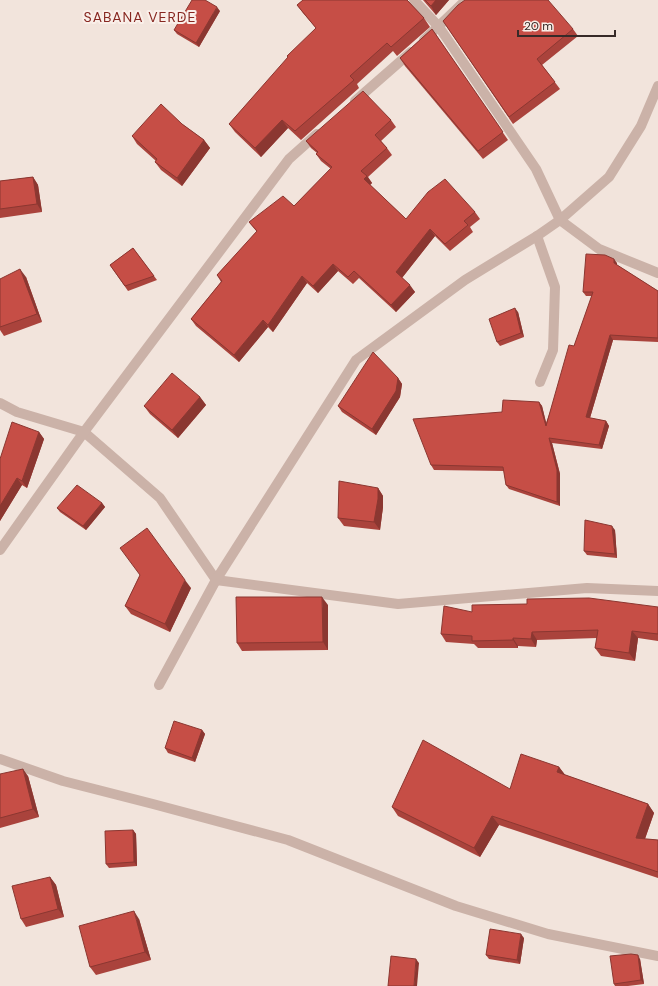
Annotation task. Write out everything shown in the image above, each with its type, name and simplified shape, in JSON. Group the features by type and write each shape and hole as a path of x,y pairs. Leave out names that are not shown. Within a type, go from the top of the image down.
{"street":[{"path":"414,0 439,27 536,170 560,220 598,249 658,273"},
{"path":"347,108 439,27 466,0"},
{"path":"159,685 216,580 356,360 465,280 537,236 560,220 608,177 641,126 658,86"},
{"path":"0,550 84,432 289,159 323,128"},
{"path":"537,236 555,287 552,350 540,382"},
{"path":"0,403 17,412 84,432 160,498 216,580 398,604 587,588 658,591"},
{"path":"0,759 63,782 288,840 456,906 548,934 658,956"}],"building":[{"path":"192,0 205,0 217,7 196,43 174,30"},
{"path":"303,0 407,0 424,18 391,47 387,43 350,76 354,80 295,131 282,120 255,148 229,124 288,57 287,56 316,28 297,5"},
{"path":"425,0 436,0 431,6"},
{"path":"465,0 548,0 573,29 537,59 555,82 509,117 443,21 458,5"},
{"path":"432,29 503,132 478,151 400,58"},
{"path":"363,91 391,120 375,135 387,148 361,171 367,176 364,179 406,219 428,192 445,179 475,212 464,221 468,225 445,244 430,229 396,272 410,285 391,305 354,271 348,277 333,264 313,286 302,276 268,325 263,320 234,355 191,319 222,281 217,275 257,231 249,222 283,196 294,206 332,167 316,154 318,152 306,141"},
{"path":"161,104 182,124 204,140 177,178 155,162 157,159 132,136"},
{"path":"33,177 37,204 0,209 0,181"},
{"path":"133,248 154,276 125,286 110,265"},
{"path":"586,254 605,255 614,259 614,263 658,291 658,338 610,335 586,417 606,421 599,445 549,438 557,470 557,502 506,485 503,467 431,465 413,419 502,412 503,400 539,402 546,426 569,345 574,346 593,292 583,292"},
{"path":"20,269 37,314 0,327 0,279"},
{"path":"515,308 521,333 497,342 489,319"},
{"path":"373,352 398,378 396,391 372,429 338,406"},
{"path":"172,373 200,397 172,430 144,406"},
{"path":"12,422 39,432 22,481 17,478 0,506 0,459"},
{"path":"339,481 378,488 378,499 374,522 338,518"},
{"path":"77,485 102,503 83,526 57,508"},
{"path":"585,520 612,526 615,554 584,551"},
{"path":"147,528 185,580 165,624 125,606 140,575 120,548"},
{"path":"236,597 322,597 323,642 237,643"},
{"path":"589,598 658,607 658,634 632,631 629,653 595,648 598,630 532,632 531,639 513,638 513,640 472,641 472,636 441,634 444,606 472,612 472,605 527,604 527,599"},
{"path":"174,721 202,730 192,758 165,748"},
{"path":"423,740 510,789 521,754 559,767 557,772 648,804 636,838 658,840 658,872 492,816 474,848 392,807"},
{"path":"23,769 33,809 0,818 0,774"},
{"path":"133,830 134,862 106,864 105,831"},
{"path":"50,877 58,909 21,919 12,886"},
{"path":"134,911 145,952 90,967 79,926"},
{"path":"490,929 521,934 517,960 486,955"},
{"path":"631,954 638,955 641,980 614,984 610,956"},
{"path":"391,956 416,959 414,986 388,986"}],"district":[{"name":"SABANA VERDE","path":"140,17"}]}
